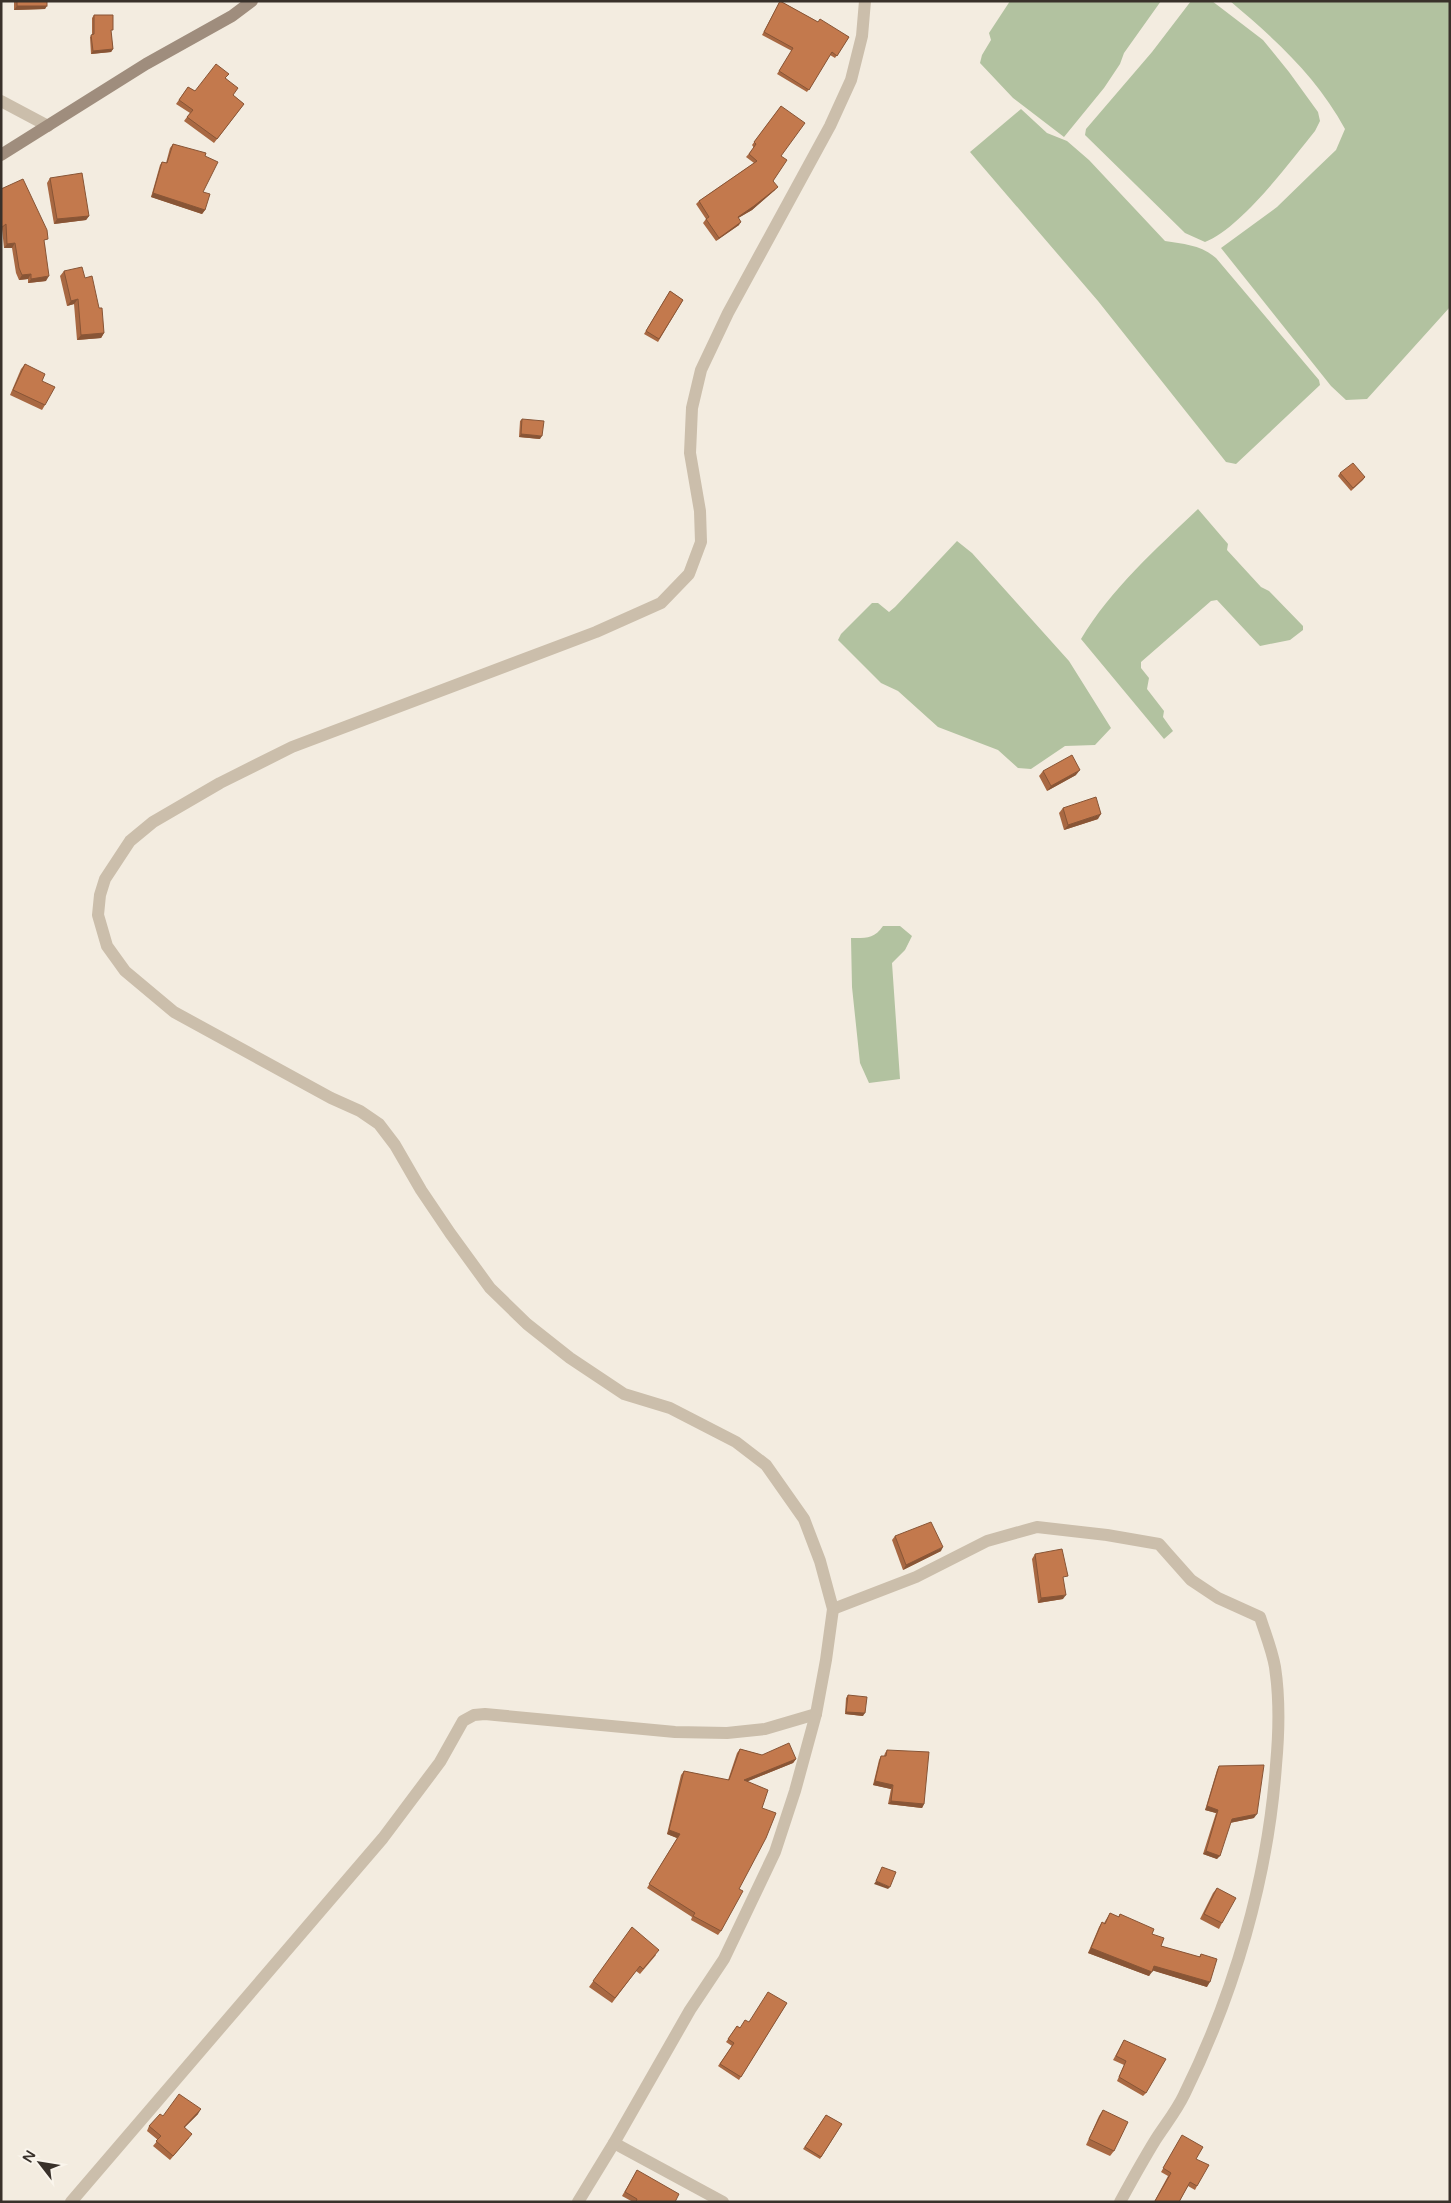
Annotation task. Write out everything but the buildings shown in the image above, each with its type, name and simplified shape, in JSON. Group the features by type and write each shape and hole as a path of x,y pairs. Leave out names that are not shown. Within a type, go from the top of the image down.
{"street":[{"path":"1,155 146,64 232,16 252,1"},
{"path":"578,2202 690,2010 724,1959 752,1904 778,1843 795,1791 816,1714 826,1660 833,1609 820,1561 804,1519 766,1465 728,1437 670,1408 624,1394 570,1358 527,1324 490,1288 450,1233 421,1190 395,1145 379,1124 360,1111 331,1098 174,1012 125,970 107,946 98,915 100,896 105,879 130,841 153,822 220,783 292,747 596,632 661,603 688,574 701,542 700,511 690,453 692,408 701,370 728,313 830,126 850,80 862,36 865,1"},
{"path":"1,100 48,126"},
{"path":"833,1609 916,1577 987,1541 1037,1528 1107,1535 1159,1544 1191,1580 1218,1598 1260,1617 1275,1667 1278,1737 1274,1788 1260,1874 1246,1936 1210,2036 1183,2096 1138,2167 1120,2202"},
{"path":"72,2202 384,1838 440,1762 463,1721 468,1717 485,1714 675,1732 727,1733 765,1729 816,1714"},
{"path":"614,2143 723,2202"}],"green space":[{"path":"1010,1 1161,1 1124,53 1120,64 1104,88 1064,137 1013,98 980,63 982,55 991,40 989,33"},
{"path":"1191,1 1212,1 1263,40 1318,112 1320,121 1315,131 1292,160 1249,209 1234,223 1205,242 1185,233 1085,135 1086,129 1152,52"},
{"path":"1230,1 1450,1 1450,307 1367,399 1346,400 1331,386 1221,248 1277,207 1336,150 1345,129 1322,92 1294,60 1279,44"},
{"path":"1021,109 1047,133 1067,141 1089,160 1165,241 1186,244 1204,250 1216,258 1319,380 1320,385 1236,464 1226,462 1098,301 970,152"},
{"path":"1198,509 1228,544 1227,550 1261,587 1269,591 1303,626 1303,630 1290,640 1260,646 1217,600 1211,601 1141,662 1141,668 1149,678 1147,689 1164,711 1163,717 1173,731 1164,739 1081,639 1120,586"},
{"path":"957,541 972,553 1069,661 1111,728 1095,745 1065,746 1031,769 1018,768 998,750 938,727 898,691 881,683 838,640 841,634 872,603 878,603 889,612"},
{"path":"883,926 900,926 912,936 905,950 892,963 900,1079 869,1083 860,1063 852,987 851,938 873,936"}]}
